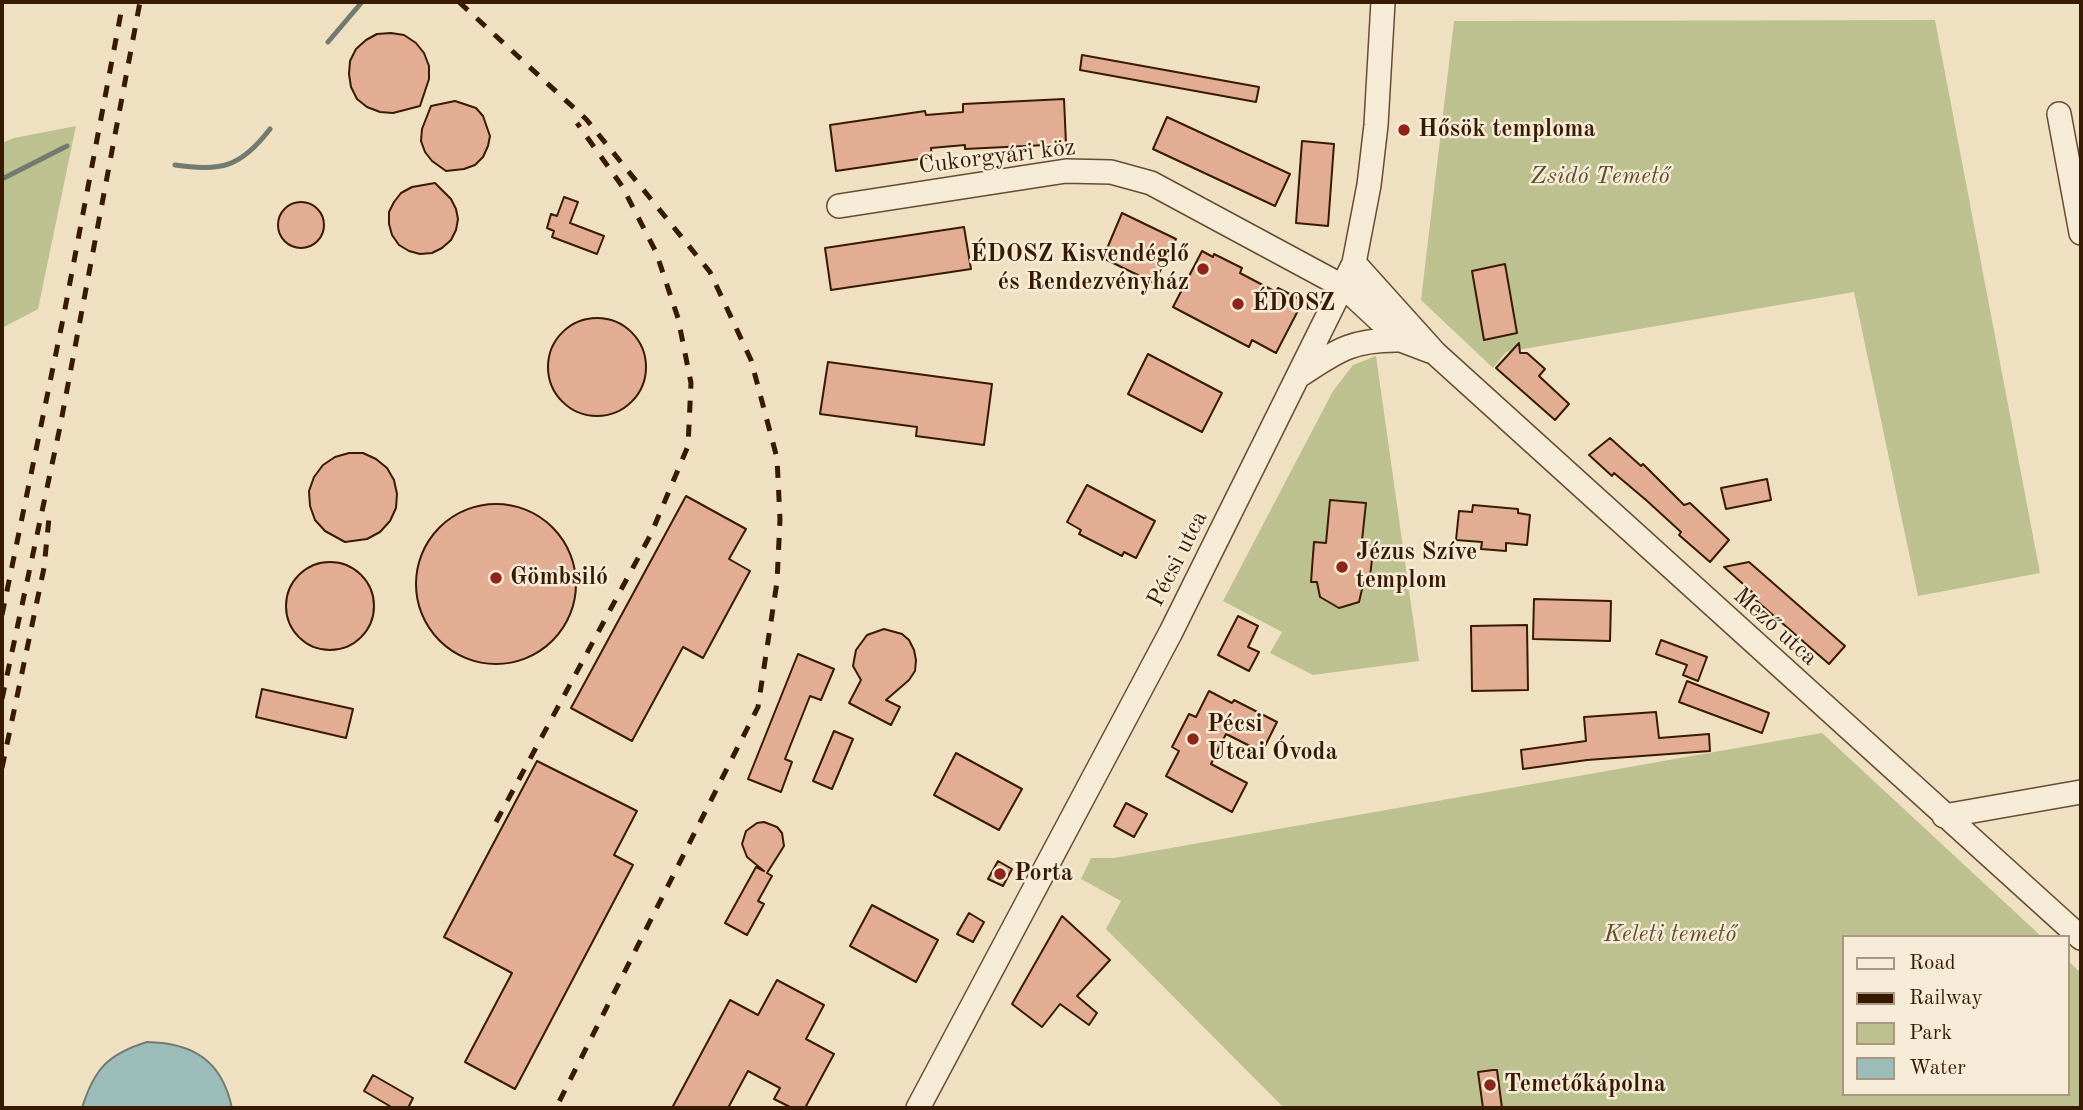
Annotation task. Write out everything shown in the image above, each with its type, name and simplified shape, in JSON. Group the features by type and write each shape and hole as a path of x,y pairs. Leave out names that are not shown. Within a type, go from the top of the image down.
{"street":[{"name":"Pécsi utca","path":"918,1108 1171,632 1344,287 1354,263 1369,185 1376,125 1383,2"},
{"path":"2059,114 2081,233"},
{"name":"Cukorgyári köz","path":"839,206 1066,171 1111,172 1151,183 1344,287 1401,340"},
{"name":"Mező utca","path":"1354,263 1435,353 2081,938"},
{"path":"1299,376 1337,350 1358,343 1401,340 1435,353"},
{"path":"1944,816 2081,792"}],"green space":[{"name":"Zsidó Temető","path":"1935,20 2040,573 1918,596 1854,292 1506,352 1493,368 1421,300 1454,21"},
{"path":"76,126 38,309 2,328 2,143 14,138"},
{"path":"1376,356 1419,661 1313,675 1270,653 1282,632 1223,601 1333,391 1353,365"},
{"name":"Keleti temető","path":"1822,733 2040,935 1842,935 1842,1096 2069,1096 2069,962 2081,973 2081,1108 1284,1108 1106,929 1121,901 1081,879 1091,858 1114,858"}],"water":[{"path":"147,1042 179,1046 203,1058 221,1078 232,1108 82,1108 92,1083 104,1065 122,1052"}],"building":[{"path":"377,34 404,35 416,43 429,66 429,79 420,106 393,113 367,107 357,99 349,74 350,61 356,49"},
{"path":"1082,55 1259,87 1256,102 1080,70"},
{"path":"1064,99 1066,144 931,148 932,157 836,171 830,125 925,111 926,115 963,112 963,104"},
{"path":"455,101 476,108 483,116 490,136 483,157 475,165 446,171 425,152 421,141 422,129 431,106"},
{"path":"1167,117 1290,174 1275,206 1153,149"},
{"path":"1302,141 1334,144 1328,226 1296,223"},
{"path":"435,183 451,199 456,209 456,230 451,240 432,253 409,251 399,245 392,235 389,212 401,193 412,187"},
{"path":"564,197 578,202 570,223 604,236 597,254 552,237 554,231 547,228 551,214 557,216"},
{"path":"301,202 318,208 324,225 318,242 301,248 284,242 278,225 284,208"},
{"path":"1122,213 1176,239 1154,283 1103,258"},
{"path":"964,227 971,269 831,290 825,248"},
{"name":"ÉDOSZ","path":"1202,251 1242,268 1240,273 1276,292 1278,288 1303,301 1276,353 1252,340 1249,347 1173,307"},
{"path":"1505,264 1517,333 1484,340 1472,271"},
{"path":"597,318 616,321 632,332 643,348 646,367 643,386 632,402 616,413 597,416 578,413 562,402 551,386 548,367 551,348 562,332 578,321"},
{"path":"1519,343 1520,353 1527,353 1545,369 1539,376 1569,404 1555,420 1496,368"},
{"path":"1148,354 1222,393 1202,432 1128,394"},
{"path":"828,362 992,384 984,445 916,436 917,427 820,414"},
{"path":"1610,438 1641,466 1643,464 1684,505 1690,503 1729,540 1710,562 1679,535 1681,532 1646,500 1614,473 1612,476 1589,455"},
{"path":"363,453 387,468 394,480 397,494 396,508 390,521 380,532 367,539 345,542 325,531 315,520 309,491 314,477 323,465 335,457"},
{"path":"1767,479 1771,500 1726,509 1721,488"},
{"path":"1087,485 1155,521 1136,558 1124,552 1122,556 1079,534 1081,530 1067,522"},
{"path":"686,496 746,529 729,559 750,571 703,658 683,647 632,741 571,708"},
{"name":"Jézus Szíve templom","path":"1330,500 1366,503 1361,550 1373,551 1369,585 1363,585 1359,602 1339,608 1320,597 1317,582 1311,582 1314,542 1326,543"},
{"name":"Gömbsiló","path":"496,504 527,510 552,528 570,553 576,584 570,615 552,640 527,658 496,664 465,658 440,640 422,615 416,584 422,553 440,528 465,510"},
{"path":"1473,505 1518,509 1518,513 1530,515 1527,545 1506,543 1506,551 1481,549 1482,542 1456,540 1459,511 1472,512"},
{"path":"330,562 347,565 361,575 371,589 374,606 371,623 361,637 347,647 330,650 313,647 299,637 289,623 286,606 289,589 299,575 313,565"},
{"path":"1749,562 1845,646 1829,664 1750,595 1752,592 1724,567"},
{"path":"1534,599 1611,601 1610,641 1533,639"},
{"path":"1238,616 1258,626 1248,647 1259,652 1249,671 1218,655"},
{"path":"1527,625 1528,690 1472,691 1471,626"},
{"path":"884,629 902,634 909,640 916,660 915,671 909,680 886,700 900,707 891,725 849,703 861,680 853,666 856,650 867,635"},
{"path":"1661,640 1707,657 1698,681 1683,675 1687,665 1656,654"},
{"path":"798,654 834,669 821,700 810,696 785,759 792,762 781,792 748,779"},
{"path":"1687,681 1769,713 1762,733 1679,702"},
{"path":"262,689 353,709 346,738 256,717"},
{"path":"1209,691 1232,703 1234,700 1277,722 1262,752 1226,734 1211,764 1247,783 1232,812 1166,776 1179,751 1172,747 1189,714 1196,717"},
{"path":"1656,712 1659,738 1709,734 1710,751 1587,760 1523,769 1521,750 1586,741 1584,717"},
{"path":"834,731 853,739 832,789 813,781"},
{"path":"956,753 1022,789 999,830 934,795"},
{"path":"537,761 637,811 614,855 633,865 515,1089 465,1062 512,973 444,937"},
{"path":"1126,803 1147,814 1134,837 1114,826"},
{"path":"764,822 777,827 782,833 784,846 767,873 772,876 758,901 764,904 747,935 725,923 756,867 764,871 747,857 742,844 746,831 757,823"},
{"name":"Porta","path":"998,861 1012,869 1003,886 988,879"},
{"path":"872,905 938,940 916,982 850,946"},
{"path":"969,913 984,922 973,942 957,934"},
{"path":"1062,916 1110,960 1077,996 1097,1013 1089,1025 1060,1004 1042,1027 1012,1004"},
{"path":"777,980 824,1005 806,1039 834,1054 805,1108 792,1108 774,1099 780,1088 748,1071 728,1108 672,1108 730,1000 758,1015"},
{"path":"1497,1070 1502,1108 1483,1108 1478,1072"},
{"path":"373,1075 413,1098 408,1108 393,1108 364,1091"}],"waterway":[{"path":"328,42 362,2"},
{"path":"175,165 205,168 229,164 249,152 270,129"},
{"path":"2,179 67,146"}],"railway":[{"path":"2,615 64,314 123,2"},
{"path":"2,699 60,427 140,2"},
{"path":"459,2 586,119 710,272 751,360 777,458 780,519 777,582 758,707 556,1108"},
{"path":"496,822 651,534 688,446 691,383 678,318 656,252 622,186 577,123"},
{"path":"2,768 44,568 49,518"}],"place":[{"name":"Hősök temploma","path":"1404,130"},
{"name":"ÉDOSZ Kisvendéglő és Rendezvényház","path":"1203,269"},
{"name":"ÉDOSZ","path":"1238,304"},
{"name":"Jézus Szíve templom","path":"1342,567"},
{"name":"Gömbsiló","path":"496,578"},
{"name":"Pécsi Utcai Óvoda","path":"1193,739"},
{"name":"Porta","path":"1000,874"},
{"name":"Temetőkápolna","path":"1490,1085"}]}
